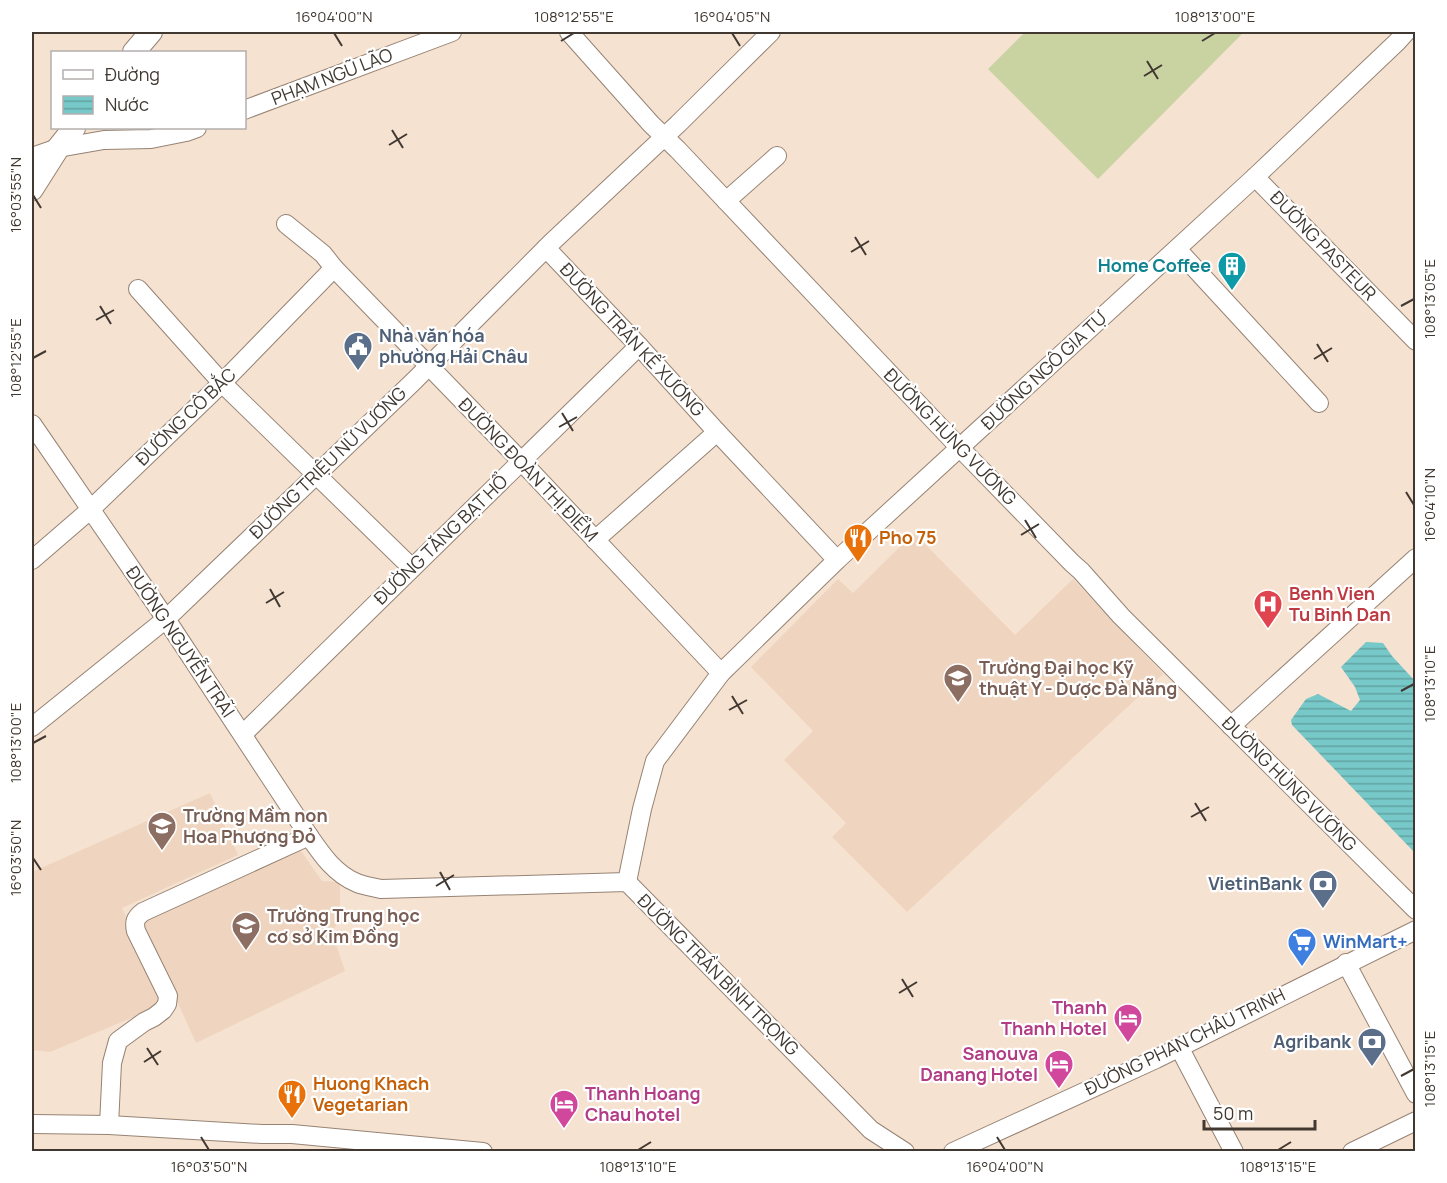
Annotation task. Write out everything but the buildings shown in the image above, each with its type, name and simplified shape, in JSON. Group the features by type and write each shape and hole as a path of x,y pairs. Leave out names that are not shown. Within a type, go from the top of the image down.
{"main road":[{"path":"135,51 151,32"},
{"path":"32,189 58,147 73,129"}],"street":[{"name":"PHẠM NGŨ LÃO","path":"246,109 452,32"},
{"name":"ĐƯỜNG HÙNG VƯƠNG","path":"569,32 651,124 960,448 1081,571 1121,616 1416,910"},
{"name":"ĐƯỜNG TRIỆU NỮ VƯƠNG","path":"32,727 166,619 771,32"},
{"name":"ĐƯỜNG NGÔ GIA TỰ","path":"627,882 642,809 655,761 721,673 837,560 1255,177 1406,32"},
{"path":"32,157 58,147 104,140 152,139 194,129"},
{"path":"726,201 777,156"},
{"name":"ĐƯỜNG PASTEUR","path":"1255,177 1416,341"},
{"name":"ĐƯỜNG ĐOÀN THỊ ĐIỂM","path":"286,224 322,254 721,673"},
{"name":"ĐƯỜNG TRẦN KẾ XƯƠNG","path":"546,248 837,560"},
{"path":"1177,249 1320,403"},
{"name":"ĐƯỜNG CÔ BẮC","path":"32,561 90,510 222,383 334,268"},
{"path":"138,289 222,383 412,568"},
{"name":"ĐƯỜNG TĂNG BẠT HỔ","path":"243,734 639,346"},
{"name":"ĐƯỜNG NGUYỄN TRÃI","path":"32,424 166,619 327,862"},
{"name":"ĐƯỜNG TRẦN KẾ XƯƠNG","path":"595,540 717,432"},
{"path":"1231,726 1416,558"},
{"path":"109,1125 112,1063 118,1041 154,1017 167,1004 168,996 136,931 137,917 143,912 309,836"},
{"name":"ĐƯỜNG TRẦN BÌNH TRỌNG","path":"327,862 342,876 359,884 381,889 627,882 871,1130 904,1152"},
{"name":"ĐƯỜNG PHAN CHÂU TRINH","path":"953,1152 1179,1047 1416,930"},
{"path":"1346,963 1416,1094"},
{"path":"1179,1047 1234,1152"},
{"path":"1352,1152 1416,1121"},
{"path":"32,1124 109,1125 292,1134 483,1152"},
{"path":"292,1134 301,1152"}],"shaded area":[{"name":"Trường Đại học Kỹ thuật Y - Dược Đà Nẵng","path":"914,533 1015,635 1073,579 1163,674 907,912 832,837 846,823 784,760 813,731 751,667 838,579 853,593"},
{"path":"210,793 238,855 122,908 156,979 160,1006 50,1052 32,1050 32,872"},
{"name":"Trường Trung học cơ sở Kim Đồng","path":"299,848 322,881 340,882 340,919 332,932 345,971 196,1043 140,920"}],"green space":[{"path":"1025,32 1244,32 1098,179 988,69"}],"water":[{"path":"1366,642 1383,643 1415,681 1415,853 1292,725 1291,720 1306,699 1318,694 1351,711 1360,700 1355,687 1341,667"}],"place":[{"name":"Home Coffee","path":"1232,292"},
{"name":"Nhà văn hóa phường Hải Châu","path":"358,372"},
{"name":"Pho 75","path":"858,564"},
{"name":"Benh Vien Tu Binh Dan","path":"1268,630"},
{"name":"Trường Đại học Kỹ thuật Y - Dược Đà Nẵng","path":"958,704"},
{"name":"Trường Mầm non Hoa Phượng Đỏ","path":"162,852"},
{"name":"VietinBank","path":"1323,910"},
{"name":"Trường Trung học cơ sở Kim Đồng","path":"246,952"},
{"name":"WinMart+","path":"1302,968"},
{"name":"Thanh Thanh Hotel","path":"1128,1044"},
{"name":"Agribank","path":"1372,1068"},
{"name":"Sanouva Danang Hotel","path":"1059,1090"},
{"name":"Huong Khach Vegetarian","path":"292,1120"},
{"name":"Thanh Hoang Chau hotel","path":"564,1130"}]}
